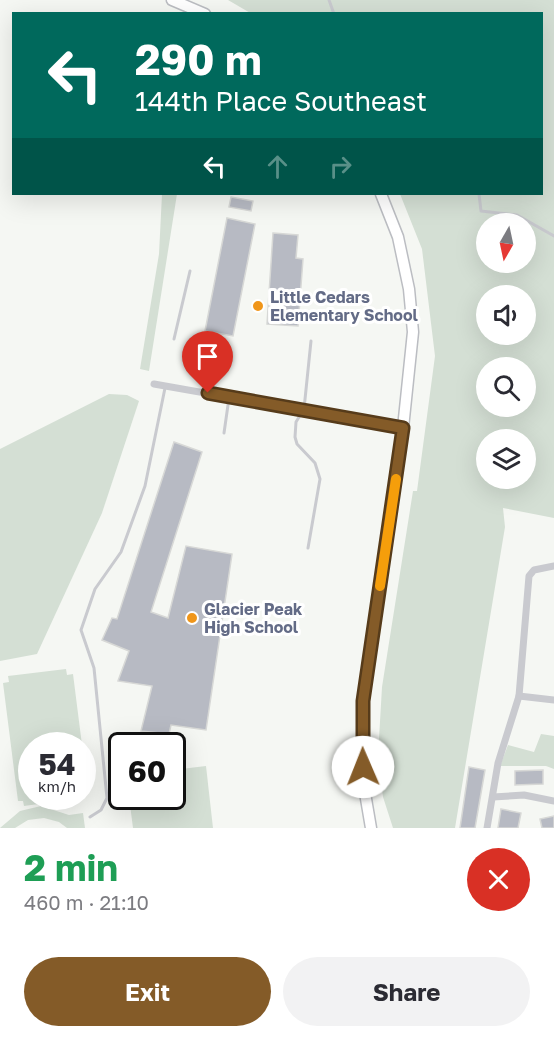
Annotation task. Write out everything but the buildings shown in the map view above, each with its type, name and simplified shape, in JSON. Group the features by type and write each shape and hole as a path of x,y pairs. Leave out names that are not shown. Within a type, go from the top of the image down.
{"main road":[{"path":"172,0 200,12"},
{"path":"371,828 364,787 363,701 403,428 413,332 409,289 398,237 381,195"}],"street":[{"path":"154,384 403,428"},
{"path":"487,828 498,763 519,696 526,589 529,576 534,570 554,566"},
{"path":"519,696 554,700"},
{"path":"492,797 524,795 554,801"}],"lane":[{"path":"478,195 481,211 517,215 554,236"},
{"path":"174,339 190,271"},
{"path":"308,549 312,539 320,479 315,463 297,444 295,437 296,422 304,409 311,341"},
{"path":"90,817 101,810 107,798 95,677 81,630 94,589 121,552 145,486 165,386"},
{"path":"224,433 230,397"}],"shaded area":[{"path":"228,0 554,0 554,518 503,508 505,527 455,828 393,828 383,797 378,756 382,687 413,491 417,491 435,356 422,249 400,195 543,195 543,12 249,12"},
{"path":"162,195 177,195 149,371 140,369 159,254"},
{"path":"109,394 127,395 139,401 102,513 37,654 0,661 0,449"},
{"path":"66,669 67,675 73,674 80,732 18,732 18,801 3,683 9,682 8,676"},
{"path":"541,734 554,736 554,769 546,766 500,766 508,745 534,752"},
{"path":"206,766 213,828 133,828 131,810 186,810 186,768"},
{"path":"53,810 69,815 83,813 85,828 67,828 59,822 44,818 28,820 15,828 0,828 20,811"}],"slow traffic":[{"path":"380,586 396,479"}],"place":[{"name":"Little Cedars Elementary School","path":"258,306"},
{"name":"Glacier Peak High School","path":"192,618"}],"route":[{"path":"208,393 403,428 363,701 363,767"}]}
